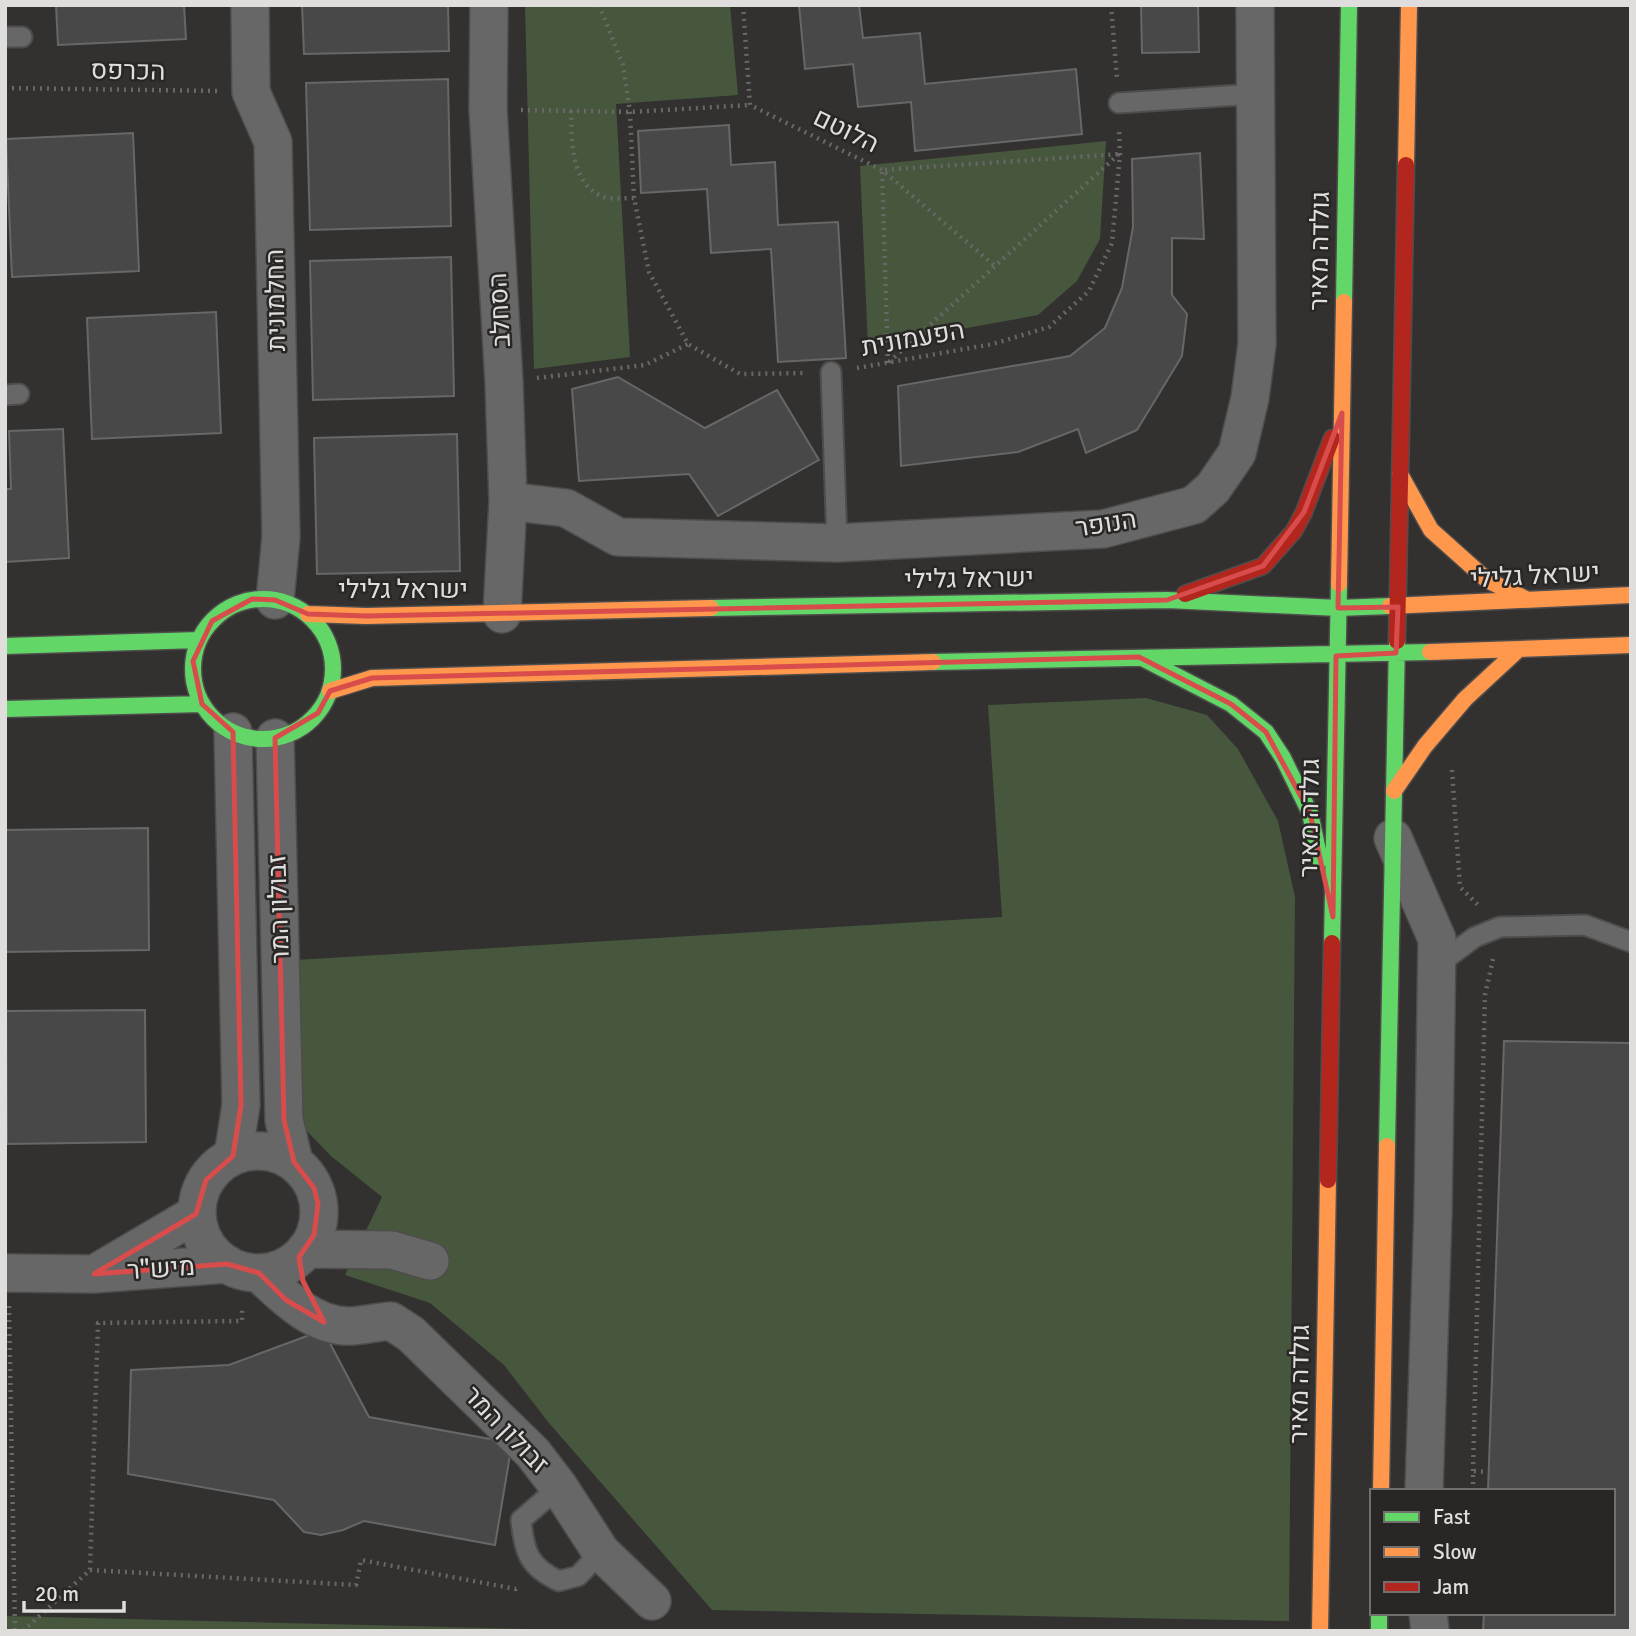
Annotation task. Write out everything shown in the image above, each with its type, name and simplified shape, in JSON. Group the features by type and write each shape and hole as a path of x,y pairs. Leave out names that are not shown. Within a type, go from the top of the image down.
{"street":[{"name":"החלמונית","path":"250,5 251,92 273,142 281,537 292,607"},
{"name":"הסחלב","path":"489,5 488,109 508,501 502,614"},
{"name":"הנופר","path":"508,501 565,508 618,537 837,543 1103,529 1194,505 1213,488 1237,453 1250,398 1257,344 1255,5"},
{"name":"גולדה מאיר","path":"1319,1629 1349,5"},
{"path":"1381,1489 1409,5"},
{"path":"1167,600 1263,565 1294,531 1304,512 1342,413"},
{"path":"1400,474 1431,530 1487,580 1530,601"},
{"name":"ישראל גלילי","path":"199,640 212,621 230,607 252,599 366,616 1167,600 1338,608 1631,595"},
{"name":"ישראל גלילי","path":"292,607 324,633 333,657 330,691"},
{"path":"5,646 199,640 193,661 194,684 202,704 216,720 233,732 253,738 275,738 299,729 318,713 330,691 372,678 1139,657 1336,656 1631,645"},
{"path":"1394,791 1425,746 1465,699 1519,649"},
{"path":"1139,657 1231,704 1266,732 1283,758 1310,813 1332,917"},
{"path":"5,709 202,704"},
{"name":"זבולון המר","path":"233,732 241,1105 233,1156"},
{"name":"זבולון המר","path":"275,738 284,1120 294,1162"},
{"path":"1393,838 1437,939 1433,1212 1424,1489"},
{"path":"254,1151 275,1153 294,1162 306,1174 314,1188 318,1204 314,1235 303,1253 288,1265 243,1269 211,1252 201,1234 197,1214 199,1197 206,1180 218,1166 233,1156 254,1151"},
{"path":"318,1204 392,1251"},
{"name":"מיש\"ר","path":"94,1273 197,1214"},
{"path":"303,1253 392,1251 430,1261"},
{"path":"303,1253 303,1281 311,1302 324,1322"},
{"name":"זבולון המר","path":"243,1269 286,1300 324,1322 351,1326 391,1321 411,1334 533,1453 559,1487 601,1552 652,1601"},
{"name":"מיש\"ר","path":"7,1273 243,1269"}],"lane":[{"path":"1119,103 1255,94"},
{"path":"831,372 837,543"},
{"path":"1437,965 1475,937 1500,927 1585,925 1631,942"},
{"path":"559,1487 521,1520 523,1545 540,1573 559,1581 578,1576 601,1552"}],"path":[{"path":"504,382 645,365 688,344 649,272 634,198 630,112 623,65 599,5"},
{"path":"488,109 630,112 750,105 743,5"},
{"name":"הפעמונית","path":"688,344 740,374 831,372 993,344 1049,327 1089,291 1112,243 1120,153 1111,5"},
{"name":"הכרפס","path":"5,88 251,92"},
{"name":"הלוטם","path":"750,105 882,170 995,266"},
{"path":"571,111 572,145 580,179 602,197 634,198"},
{"path":"888,363 882,170 1120,153"},
{"path":"888,363 1120,153"},
{"path":"90,1570 98,1323 242,1321 243,1269"},
{"path":"7,1273 15,1631"},
{"path":"1473,1489 1474,1471 1489,1472"},
{"path":"23,1631 90,1570 356,1585 361,1560 516,1589 540,1573"}],"highlighted area":[{"path":"1342,413 1338,608 1398,607 1396,653 1336,656 1333,917 1310,813 1266,732 1231,704 1139,657 372,678 330,691 318,713 275,738 284,1120 294,1162 314,1188 318,1204 314,1235 299,1257 303,1281 324,1322 286,1300 259,1273 227,1264 94,1274 196,1214 206,1180 233,1156 241,1105 233,732 202,704 193,661 212,621 252,599 275,600 308,614 366,616 1167,600 1263,566 1304,512"}],"green space":[{"path":"525,5 730,5 738,95 616,104 630,357 534,369"},
{"path":"1106,141 1100,239 1077,281 1038,315 868,346 860,166"},
{"path":"1146,698 1207,715 1238,749 1278,821 1295,897 1289,1621 712,1610 549,1423 504,1365 430,1303 345,1275 382,1197 331,1156 298,1122 296,960 1002,917 988,705"},
{"path":"5,1616 608,1631 5,1631"}],"building":[{"path":"56,5 184,5 186,39 58,45"},
{"path":"302,5 448,5 449,51 304,54"},
{"path":"799,5 859,5 863,38 920,33 925,84 1076,69 1082,134 915,151 911,102 858,107 853,64 805,69"},
{"path":"1141,5 1198,5 1199,52 1142,53"},
{"path":"448,79 451,226 310,230 306,83"},
{"path":"729,125 731,165 775,162 778,225 838,222 846,358 778,362 771,249 711,253 707,189 641,193 638,131"},
{"path":"133,133 139,271 12,277 6,139"},
{"path":"1200,153 1204,239 1172,238 1172,295 1187,314 1182,356 1137,430 1086,453 1078,429 1018,452 901,466 898,386 1070,356 1105,328 1122,288 1133,227 1132,159"},
{"path":"451,257 454,396 313,400 310,261"},
{"path":"216,312 221,433 92,439 87,318"},
{"path":"618,377 705,428 777,390 819,460 718,516 689,474 579,481 572,389"},
{"path":"63,429 69,558 5,562 5,489 11,489 9,431"},
{"path":"457,434 460,571 317,574 314,438"},
{"path":"148,828 149,950 5,952 5,830"},
{"path":"145,1010 146,1142 7,1144 6,1011"},
{"path":"1504,1041 1631,1043 1631,1631 1483,1631 1484,1615 1615,1615 1615,1489 1488,1489"},
{"path":"323,1330 369,1417 512,1443 495,1545 364,1521 321,1535 304,1532 274,1500 128,1474 131,1370 229,1365"}],"traffic: fast":[{"path":"1344,302 1349,5"},
{"path":"1332,943 1339,584"},
{"path":"263,599 290,604 312,620 328,642 333,669 328,696 312,718 290,734 263,739 236,734 214,718 198,696 193,669 198,642 214,620 236,604 263,599"},
{"path":"711,608 1167,600 1338,608 1390,606"},
{"path":"5,646 199,640"},
{"path":"1387,1146 1397,641"},
{"path":"933,662 1430,652"},
{"path":"1144,659 1231,704 1266,732 1283,758 1310,813 1320,860"},
{"path":"5,709 202,704"},
{"path":"1379,1615 1379,1631"}],"traffic: slow":[{"path":"1406,165 1409,5"},
{"path":"1339,584 1344,302"},
{"path":"1400,474 1431,530 1487,580 1528,600"},
{"path":"1390,606 1631,595"},
{"path":"308,614 366,616 711,608"},
{"path":"1430,652 1631,645"},
{"path":"1394,791 1425,746 1465,699 1519,649"},
{"path":"330,691 372,678 933,662"},
{"path":"1381,1489 1387,1146"},
{"path":"1320,1631 1328,1180"}],"traffic: jam":[{"path":"1397,641 1406,165"},
{"path":"1185,594 1263,566 1294,531 1332,438"},
{"path":"1328,1180 1332,943"}]}
